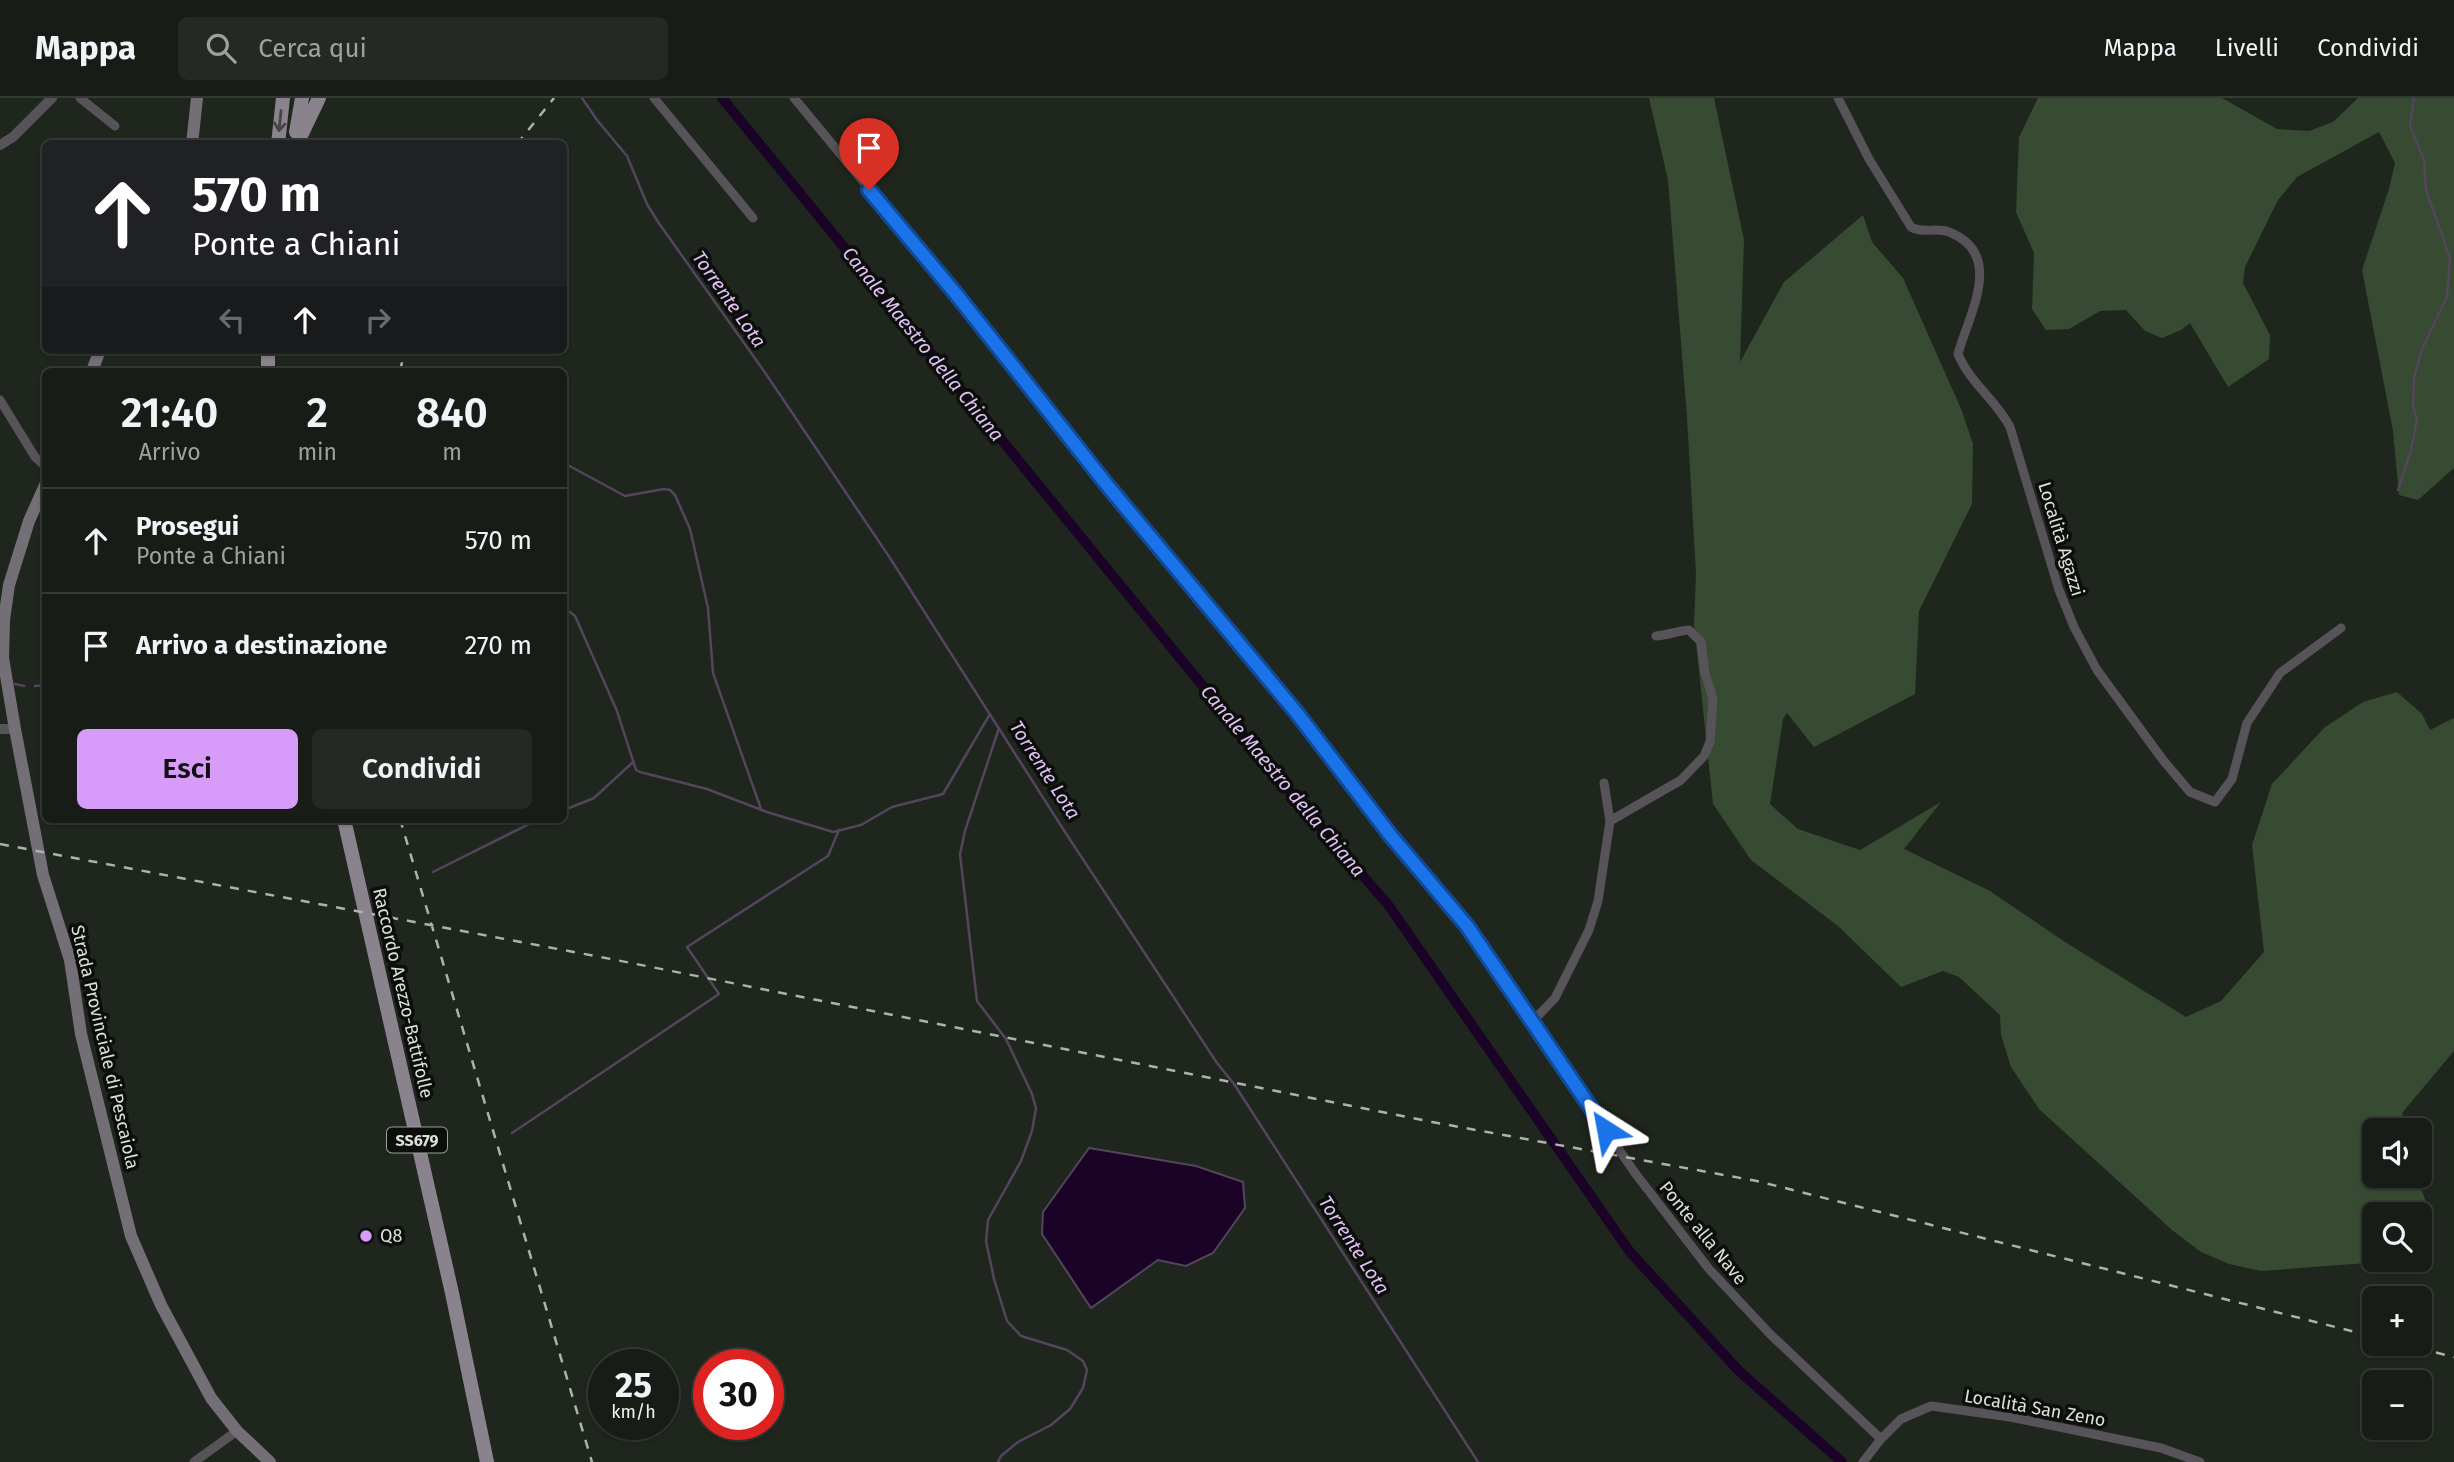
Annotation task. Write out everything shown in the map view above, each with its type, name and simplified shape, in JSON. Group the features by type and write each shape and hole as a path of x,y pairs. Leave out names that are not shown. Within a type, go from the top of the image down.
{"main road":[{"path":"192,140 197,98"},
{"path":"278,140 283,98"},
{"path":"296,140 302,98"},
{"path":"297,140 319,98"},
{"name":"Strada Provinciale di Pescaiola","path":"42,492 29,522 9,585 4,620 3,658 43,875 70,960 81,1034 131,1236 156,1295 211,1398 237,1432 270,1462"},
{"name":"Raccordo Arezzo-Battifolle","path":"345,823 452,1293 485,1462"}],"street":[{"path":"0,145 12,137 52,98"},
{"path":"80,98 115,126"},
{"path":"654,98 753,218"},
{"name":"Ponte alla Nave","path":"794,98 956,294 1107,485 1287,702 1391,836 1467,926 1635,1173 1709,1269 1878,1442"},
{"name":"Località Agazzi","path":"1838,98 1870,159 1911,227 1916,230 1947,231 1975,254 1981,274 1979,293 1958,354 1970,376 2002,411 2010,426 2059,590 2074,627 2097,670 2163,761 2190,792 2215,802 2232,779 2246,723 2280,673 2340,628"},
{"path":"0,400 35,457 42,463"},
{"path":"1610,821 1681,780 1704,756 1710,742 1713,699 1705,673 1701,642 1689,630 1656,636"},
{"path":"0,729 15,729"},
{"path":"1533,1021 1555,998 1589,930 1598,901 1610,821 1604,783"},
{"name":"Località San Zeno","path":"1863,1462 1901,1419 1931,1406 2048,1425 2161,1448 2200,1462"},
{"path":"194,1462 237,1432"}],"green space":[{"path":"1649,98 1714,98 1744,240 1740,362 1784,282 1863,215 1872,242 1903,278 1962,411 1973,444 1972,504 1919,611 1915,694 1814,747 1787,713 1783,719 1770,804 1798,829 1860,850 1941,802 1904,849 1990,891 2065,942 2186,1017 2221,1001 2264,952 2252,845 2272,784 2324,728 2363,702 2397,692 2422,714 2430,730 2454,718 2454,1051 2402,1113 2403,1118 2362,1118 2362,1188 2421,1188 2426,1202 2362,1202 2362,1263 2261,1271 2229,1264 2201,1252 2172,1230 2039,1109 2011,1067 2001,1035 2000,1015 1959,977 1943,971 1901,987 1838,926 1751,860 1713,804 1694,624 1696,574 1687,417 1668,180"},
{"path":"2038,98 2222,98 2277,129 2309,131 2333,122 2358,98 2454,98 2454,468 2418,500 2399,495 2393,431 2362,270 2395,163 2379,132 2297,177 2278,200 2245,267 2243,283 2270,335 2269,359 2228,387 2190,323 2162,338 2145,331 2126,310 2100,311 2069,329 2046,330 2032,309 2034,253 2016,212 2019,137"}],"shaded area":[{"path":"1089,1148 1196,1166 1243,1182 1245,1208 1213,1253 1186,1266 1158,1260 1091,1308 1042,1234 1043,1212"}],"waterway":[{"name":"Torrente Lota","path":"582,98 627,156 647,204 658,222 766,374 890,558 1065,832 1217,1063 1234,1084 1478,1462"},
{"name":"Canale Maestro della Chiana","path":"722,98 1274,773 1389,906 1630,1252 1739,1371 1842,1462"},
{"path":"2398,490 2417,420 2413,405 2414,378 2422,349 2447,297 2450,258 2426,190 2424,160 2410,126 2414,98"},
{"path":"567,465 625,496 664,489 675,495 690,529 708,608 713,673 761,809"},
{"path":"567,612 575,616 617,711 636,770 707,789 767,812 833,832 861,825 892,807 943,794 990,714"},
{"path":"15,684 24,686"},
{"path":"35,686 42,685"},
{"path":"998,1462 1001,1456 1018,1442 1051,1425 1070,1409 1083,1388 1087,1370 1083,1361 1067,1350 1021,1336 1007,1321 986,1241 988,1220 1021,1161 1032,1131 1036,1108 1006,1039 977,1001 960,854 999,728"},
{"path":"567,809 594,798 633,762"},
{"path":"433,872 531,823"},
{"path":"512,1133 719,994 687,947 828,856 839,830"}],"railway":[{"path":"520,140 554,98"},
{"path":"401,368 404,354"},
{"path":"401,823 592,1462"},
{"path":"0,844 611,959 1432,1122 1757,1181 2362,1334"},
{"path":"2432,1352 2454,1357"}],"place":[{"name":"Q8","path":"366,1236"}],"route":[{"path":"869,190 956,294 1107,485 1296,712 1391,836 1467,926 1606,1130"}]}
